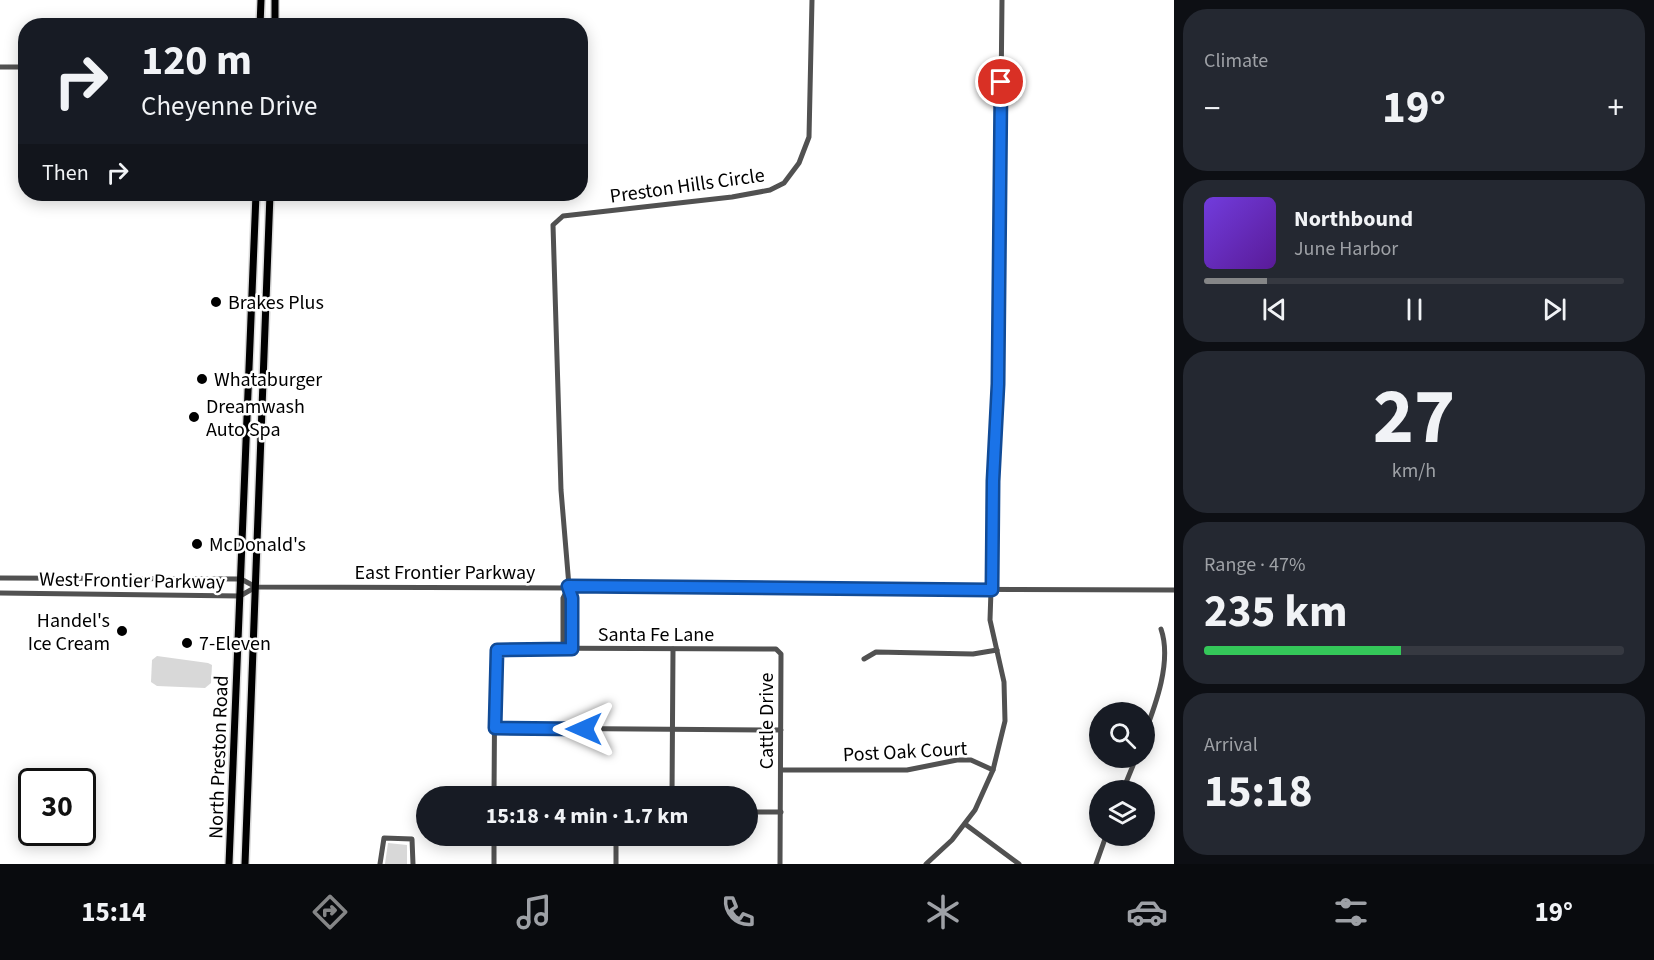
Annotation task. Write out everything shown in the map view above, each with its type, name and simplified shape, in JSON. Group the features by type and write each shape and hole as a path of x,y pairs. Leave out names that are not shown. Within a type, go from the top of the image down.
{"main road":[{"path":"260,18 261,0"},
{"path":"275,0 275,18"},
{"name":"North Preston Road","path":"230,864 256,201"},
{"name":"North Preston Road","path":"245,864 270,201"},
{"path":"234,781 248,782"}],"street":[{"name":"Preston Hills Circle","path":"568,586 561,490 553,225 563,216 573,214 732,197 770,190 784,183 799,163 809,137 812,0"},
{"path":"926,864 936,857 965,824 981,799 1000,747 1005,712 1004,682 990,620 998,384 1002,0"},
{"path":"0,67 18,67"},
{"name":"West Frontier Parkway","path":"0,578 241,579 256,587"},
{"name":"East Frontier Parkway","path":"256,587 568,586 1174,590"},
{"path":"562,649 563,598 568,586"},
{"path":"568,586 572,598 572,649"},
{"name":"West Frontier Parkway","path":"0,593 240,596 256,587"},
{"path":"1154,702 1161,680 1164,642 1161,629"},
{"path":"672,786 673,649"},
{"name":"Santa Fe Lane","path":"495,728 497,650 779,651"},
{"path":"864,659 876,652 973,654 997,650"},
{"name":"Cattle Drive","path":"779,651 781,654 780,864"},
{"path":"494,786 495,728 781,729"},
{"name":"Post Oak Court","path":"781,771 907,770 964,760 971,760 993,770"},
{"path":"758,812 781,812"},
{"path":"965,824 1018,863"},
{"path":"380,864 381,846 384,838 390,837 411,839 413,864"},
{"path":"494,846 494,864"},
{"path":"616,846 616,864"},
{"path":"1096,864 1102,846"}],"shaded area":[{"path":"157,656 212,665 211,683 205,688 157,686 151,682 152,660"},
{"path":"388,843 407,845 407,864 385,864"}],"place":[{"name":"Brakes Plus","path":"216,302"},
{"name":"Whataburger","path":"202,379"},
{"name":"Dreamwash Auto Spa","path":"194,417"},
{"name":"McDonald's","path":"197,544"},
{"name":"Handel's Ice Cream","path":"122,631"},
{"name":"7-Eleven","path":"187,643"}],"route":[{"path":"584,729 495,728 495,653 499,648 572,649 572,598 568,586 992,590 993,481 998,384 1001,82"}]}
